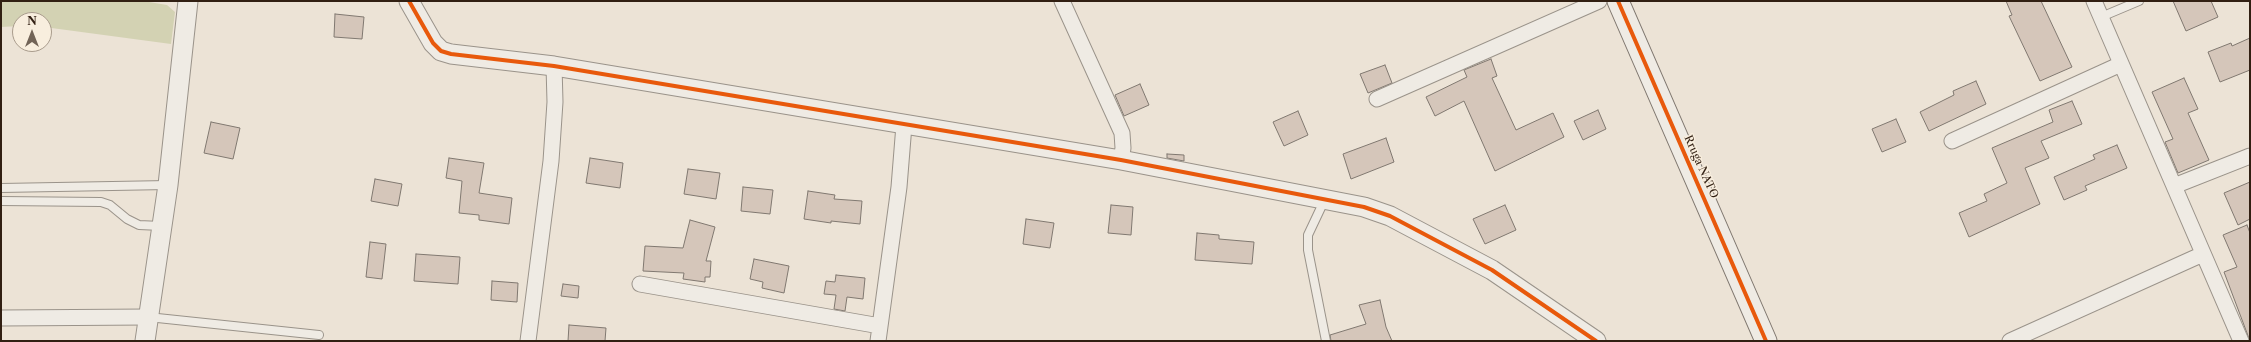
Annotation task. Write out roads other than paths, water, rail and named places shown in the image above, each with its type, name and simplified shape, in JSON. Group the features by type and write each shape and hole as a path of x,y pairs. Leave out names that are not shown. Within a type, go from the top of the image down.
{"main road":[{"name":"Rruga NATO","path":"1618,1 1766,341"}],"street":[{"path":"145,341 168,184 188,1"},
{"path":"409,1 433,43 441,51 451,54 554,66 1121,160 1364,207 1396,219 1492,270 1596,341"},
{"path":"1062,1 1122,133 1121,160"},
{"path":"1377,99 1599,1"},
{"path":"2094,1 2241,341"},
{"path":"1952,141 2121,64"},
{"path":"528,341 551,160 555,102 554,66"},
{"path":"878,341 899,187 904,125"},
{"path":"2174,186 2250,156"},
{"path":"2010,341 2203,254"},
{"path":"640,284 880,326"},
{"path":"1,318 148,317"}],"lane":[{"path":"2101,17 2139,1"},
{"path":"1,188 168,184"},
{"path":"1325,199 1308,235 1308,250 1326,341"},
{"path":"1,201 101,202 110,205 127,219 139,224 161,226"},
{"path":"148,317 319,336"}]}
